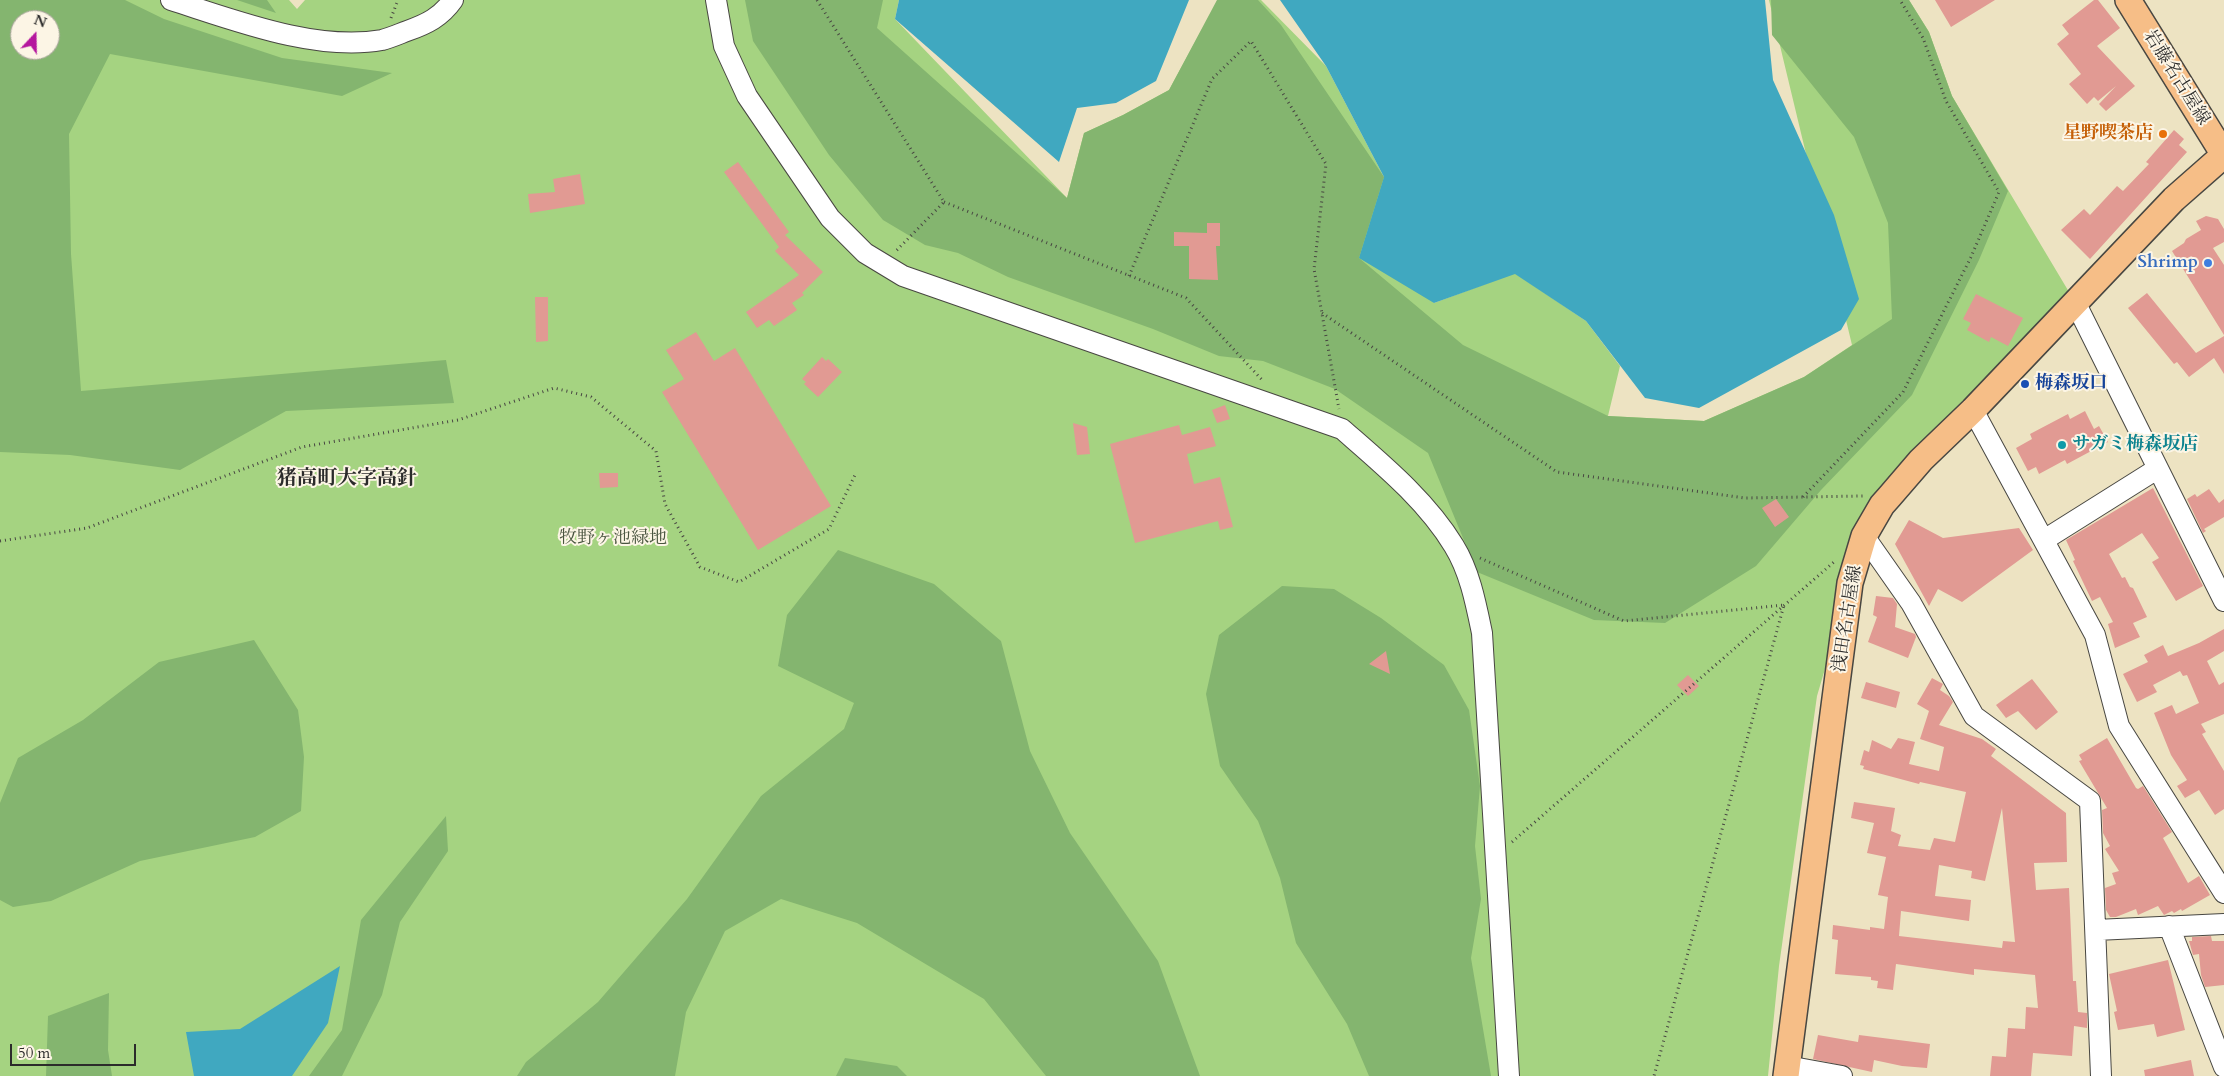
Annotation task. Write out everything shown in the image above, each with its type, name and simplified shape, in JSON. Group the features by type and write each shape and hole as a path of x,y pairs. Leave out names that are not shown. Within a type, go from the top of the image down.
{"main road":[{"name":"岩藤名古屋線","path":"2128,0 2224,155"},
{"name":"浅田名古屋線","path":"1786,1071 1850,583 1864,536 1882,505 1921,460 1973,410 2174,199 2224,155"}],"street":[{"path":"172,0 258,28 335,43 383,40 422,26 444,13 453,0"},
{"path":"716,0 724,46 747,96 830,218 865,253 903,276 1342,429 1385,467 1428,511 1454,546 1473,591 1482,633 1509,1076"},
{"path":"2075,302 2224,600"},
{"path":"1973,410 2095,635 2119,726 2224,893"},
{"path":"2044,540 2157,469"},
{"path":"1864,536 1911,603 1974,716 2090,801 2101,1076"},
{"path":"2096,930 2224,924"},
{"path":"2169,926 2224,1067"},
{"path":"1786,1071 1842,1076"}],"path":[{"path":"817,0 944,202 1186,298 1265,383"},
{"path":"1803,497 1903,392 1970,257 1999,192 1946,101 1923,38 1900,0"},
{"path":"1129,276 1212,79 1251,41 1326,164 1314,269 1342,429"},
{"path":"883,264 944,202"},
{"path":"1322,313 1557,472 1745,498 1890,496"},
{"path":"0,541 87,528 302,448 458,420 554,388 591,398 656,452 665,504 700,567 739,582 829,529 856,473"},
{"path":"1454,546 1624,621 1784,606"},
{"path":"1496,856 1835,561"},
{"path":"1654,1076 1784,606"}],"green space":[{"name":"牧野ヶ池緑地","path":"0,0 289,0 297,9 305,0 899,0 895,19 1067,198 1084,133 1123,115 1169,90 1218,0 1261,0 1326,66 1384,177 1434,303 1515,273 1586,321 1620,366 1608,416 1704,421 1804,377 1852,345 1769,0 1909,0 1929,32 1952,96 2075,302 1864,536 1817,696 1779,966 1768,1076 0,1076"},
{"path":"0,0 125,0 164,19 282,58 392,73 342,96 110,54 69,134 71,254 81,391 446,360 454,403 286,411 180,470 70,455 0,452"},
{"path":"237,0 267,0 276,13"},
{"path":"745,0 883,0 877,28 1067,198 1084,133 1123,115 1169,90 1217,0 1258,0 1281,25 1384,177 1359,258 1463,345 1608,416 1704,421 1804,377 1892,319 1888,223 1854,137 1772,35 1771,0 1909,0 1929,32 1952,96 2008,191 1979,260 1912,395 1821,490 1756,566 1665,623 1594,620 1477,572 1428,453 1335,389 1263,361 1219,356 1153,329 1008,277 958,253 925,245 883,220 829,155 753,41"},
{"path":"838,550 934,584 1001,641 1030,751 1070,833 1158,961 1200,1076 1046,1076 984,999 857,923 781,899 725,931 686,1012 675,1076 517,1076 526,1062 598,1002 687,899 761,796 844,729 854,703 778,666 787,615"},
{"path":"1282,586 1334,589 1381,618 1444,665 1469,710 1480,786 1475,846 1481,899 1471,958 1491,1076 1369,1076 1347,1024 1296,943 1280,878 1258,821 1220,766 1206,694 1219,635"},
{"path":"254,640 298,710 304,757 301,811 255,837 140,861 51,901 13,907 0,900 0,803 18,758 83,720 159,662"},
{"path":"446,816 448,851 400,922 382,995 342,1076 309,1076 342,1030 361,920"},
{"path":"109,993 108,1050 112,1076 46,1076 48,1016"},
{"path":"845,1058 897,1066 907,1076 836,1076"}],"water":[{"path":"899,0 1189,0 1156,81 1116,103 1077,108 1059,162 895,19"},
{"path":"1280,0 1765,0 1773,80 1834,215 1859,299 1841,330 1699,408 1645,398 1586,321 1515,274 1434,303 1359,258 1384,177 1326,66"},
{"path":"340,966 328,1023 292,1076 194,1076 186,1032 240,1029"}],"building":[{"path":"1935,0 1995,0 1951,27"},
{"path":"2094,0 2098,0 2120,28 2097,46 2135,86 2106,111 2099,104 2116,86 2098,101 2094,97 2087,104 2069,84 2081,74 2057,44 2069,34 2062,25"},
{"path":"2174,130 2184,139 2179,145 2187,152 2090,259 2061,230 2084,209 2090,215 2117,186 2123,191 2149,164 2146,162"},
{"path":"738,162 789,232 785,235 823,272 802,293 804,295 792,303 797,310 774,326 769,320 757,328 746,312 799,275 775,251 779,247 724,172"},
{"path":"580,174 585,204 530,213 528,194 555,192 553,179"},
{"path":"2206,216 2218,219 2224,229 2224,242 2213,248 2224,265 2224,335 2172,251 2184,243 2186,239 2201,230 2196,221"},
{"path":"1207,223 1220,223 1220,246 1216,246 1218,280 1189,279 1189,246 1174,246 1174,232 1207,233"},
{"path":"2147,293 2196,353 2224,336 2224,374 2214,358 2189,377 2177,362 2174,364 2128,308"},
{"path":"1976,294 2023,318 2008,346 1991,337 1989,342 1967,330 1971,323 1963,319"},
{"path":"535,297 548,297 548,341 536,342"},
{"path":"696,332 714,361 735,348 831,506 758,550 662,392 684,379 666,350"},
{"path":"822,357 826,361 828,359 842,372 818,397 804,384 806,382 802,379"},
{"path":"1225,405 1230,419 1217,423 1212,410"},
{"name":"サガミ梅森坂店","path":"2085,411 2094,429 2099,426 2108,442 2067,464 2065,460 2039,474 2036,467 2028,471 2016,448 2032,439 2030,434 2068,414 2070,419"},
{"path":"1073,423 1087,427 1090,454 1077,455"},
{"path":"1179,425 1182,435 1210,427 1216,446 1187,454 1194,484 1220,477 1233,527 1220,530 1218,521 1135,543 1110,444"},
{"path":"599,473 618,473 618,487 600,488"},
{"path":"2153,488 2203,586 2176,601 2152,562 2159,558 2142,533 2109,554 2122,578 2125,577 2130,587 2133,588 2147,617 2133,623 2140,637 2115,648 2108,624 2113,622 2100,597 2092,601 2073,561 2075,560 2066,540"},
{"path":"2209,489 2219,503 2224,499 2224,517 2204,529 2206,531 2203,533 2187,499 2195,494 2197,497"},
{"path":"1776,499 1789,517 1775,527 1762,508"},
{"path":"1909,520 1943,538 2019,528 2033,550 1962,602 1938,589 1929,606 1895,544"},
{"path":"1876,596 1893,598 1897,604 1895,627 1915,634 1916,637 1908,658 1868,642 1877,617 1873,615"},
{"path":"2224,629 2224,651 2207,661 2219,685 2224,682 2224,714 2201,724 2206,732 2202,734 2224,771 2224,809 2215,815 2199,790 2185,798 2177,786 2187,780 2171,755 2154,713 2172,705 2176,714 2199,703 2187,675 2183,676 2180,671 2153,685 2157,692 2137,702 2123,674 2148,662 2144,655 2163,645 2168,656 2199,643"},
{"path":"1386,651 1390,674 1369,664"},
{"path":"1688,675 1699,686 1688,696 1677,685"},
{"path":"1932,678 1943,684 1940,690 1949,696 1953,702 1939,725 1982,739 1996,749 1991,756 2066,813 2067,862 2034,863 2036,890 2069,888 2073,981 2076,981 2078,1012 2087,1013 2087,1028 2074,1026 2072,1056 2033,1053 2031,1076 1990,1076 1992,1056 2006,1057 2008,1028 2025,1029 2026,1007 2038,1008 2035,975 1974,969 1974,975 1896,964 1893,990 1877,988 1878,981 1871,980 1871,977 1835,974 1838,940 1832,939 1833,925 1870,930 1870,927 1884,929 1888,897 1878,895 1886,857 1867,853 1874,823 1851,818 1854,802 1895,808 1891,831 1901,835 1898,846 1930,850 1934,838 1955,842 1966,792 1920,782 1919,784 1863,769 1864,766 1860,765 1864,750 1869,752 1872,740 1891,749 1898,738 1915,742 1909,764 1939,771 1944,747 1920,739 1929,711 1917,704","holes":["2002,808 2015,942 2003,941 2002,948 1899,936 1901,911 1969,921 1971,900 1935,896 1939,865 1972,871 1971,878 1985,881"]},
{"path":"2032,679 2058,712 2036,730 2018,711 2006,718 1996,705"},
{"path":"1866,682 1900,692 1896,708 1861,698"},
{"path":"2107,738 2136,788 2138,789 2143,786 2172,832 2163,838 2188,883 2199,876 2210,895 2182,911 2181,909 2174,913 2172,911 2164,915 2158,906 2138,915 2136,909 2116,917 2110,917 2106,910 2105,888 2116,884 2112,873 2119,871 2105,849 2110,846 2103,833 2102,810 2107,808 2079,761 2082,760 2079,755"},
{"path":"2211,936 2212,941 2224,941 2224,985 2205,987 2201,975 2199,954 2193,955 2189,941 2192,941 2192,937"},
{"path":"2168,960 2185,1030 2157,1037 2154,1024 2118,1030 2114,1012 2117,1011 2109,974"},
{"path":"1818,1035 1858,1042 1859,1035 1930,1044 1927,1068 1902,1066 1874,1060 1872,1072 1813,1059"},
{"path":"2191,1060 2194,1076 2145,1076 2144,1070"}],"place":[{"name":"星野喫茶店","path":"2163,134"},
{"name":"Shrimp","path":"2208,263"},
{"name":"梅森坂口","path":"2025,384"},
{"name":"サガミ梅森坂店","path":"2062,445"}],"district":[{"name":"猪高町大字高針","path":"347,479"}]}
